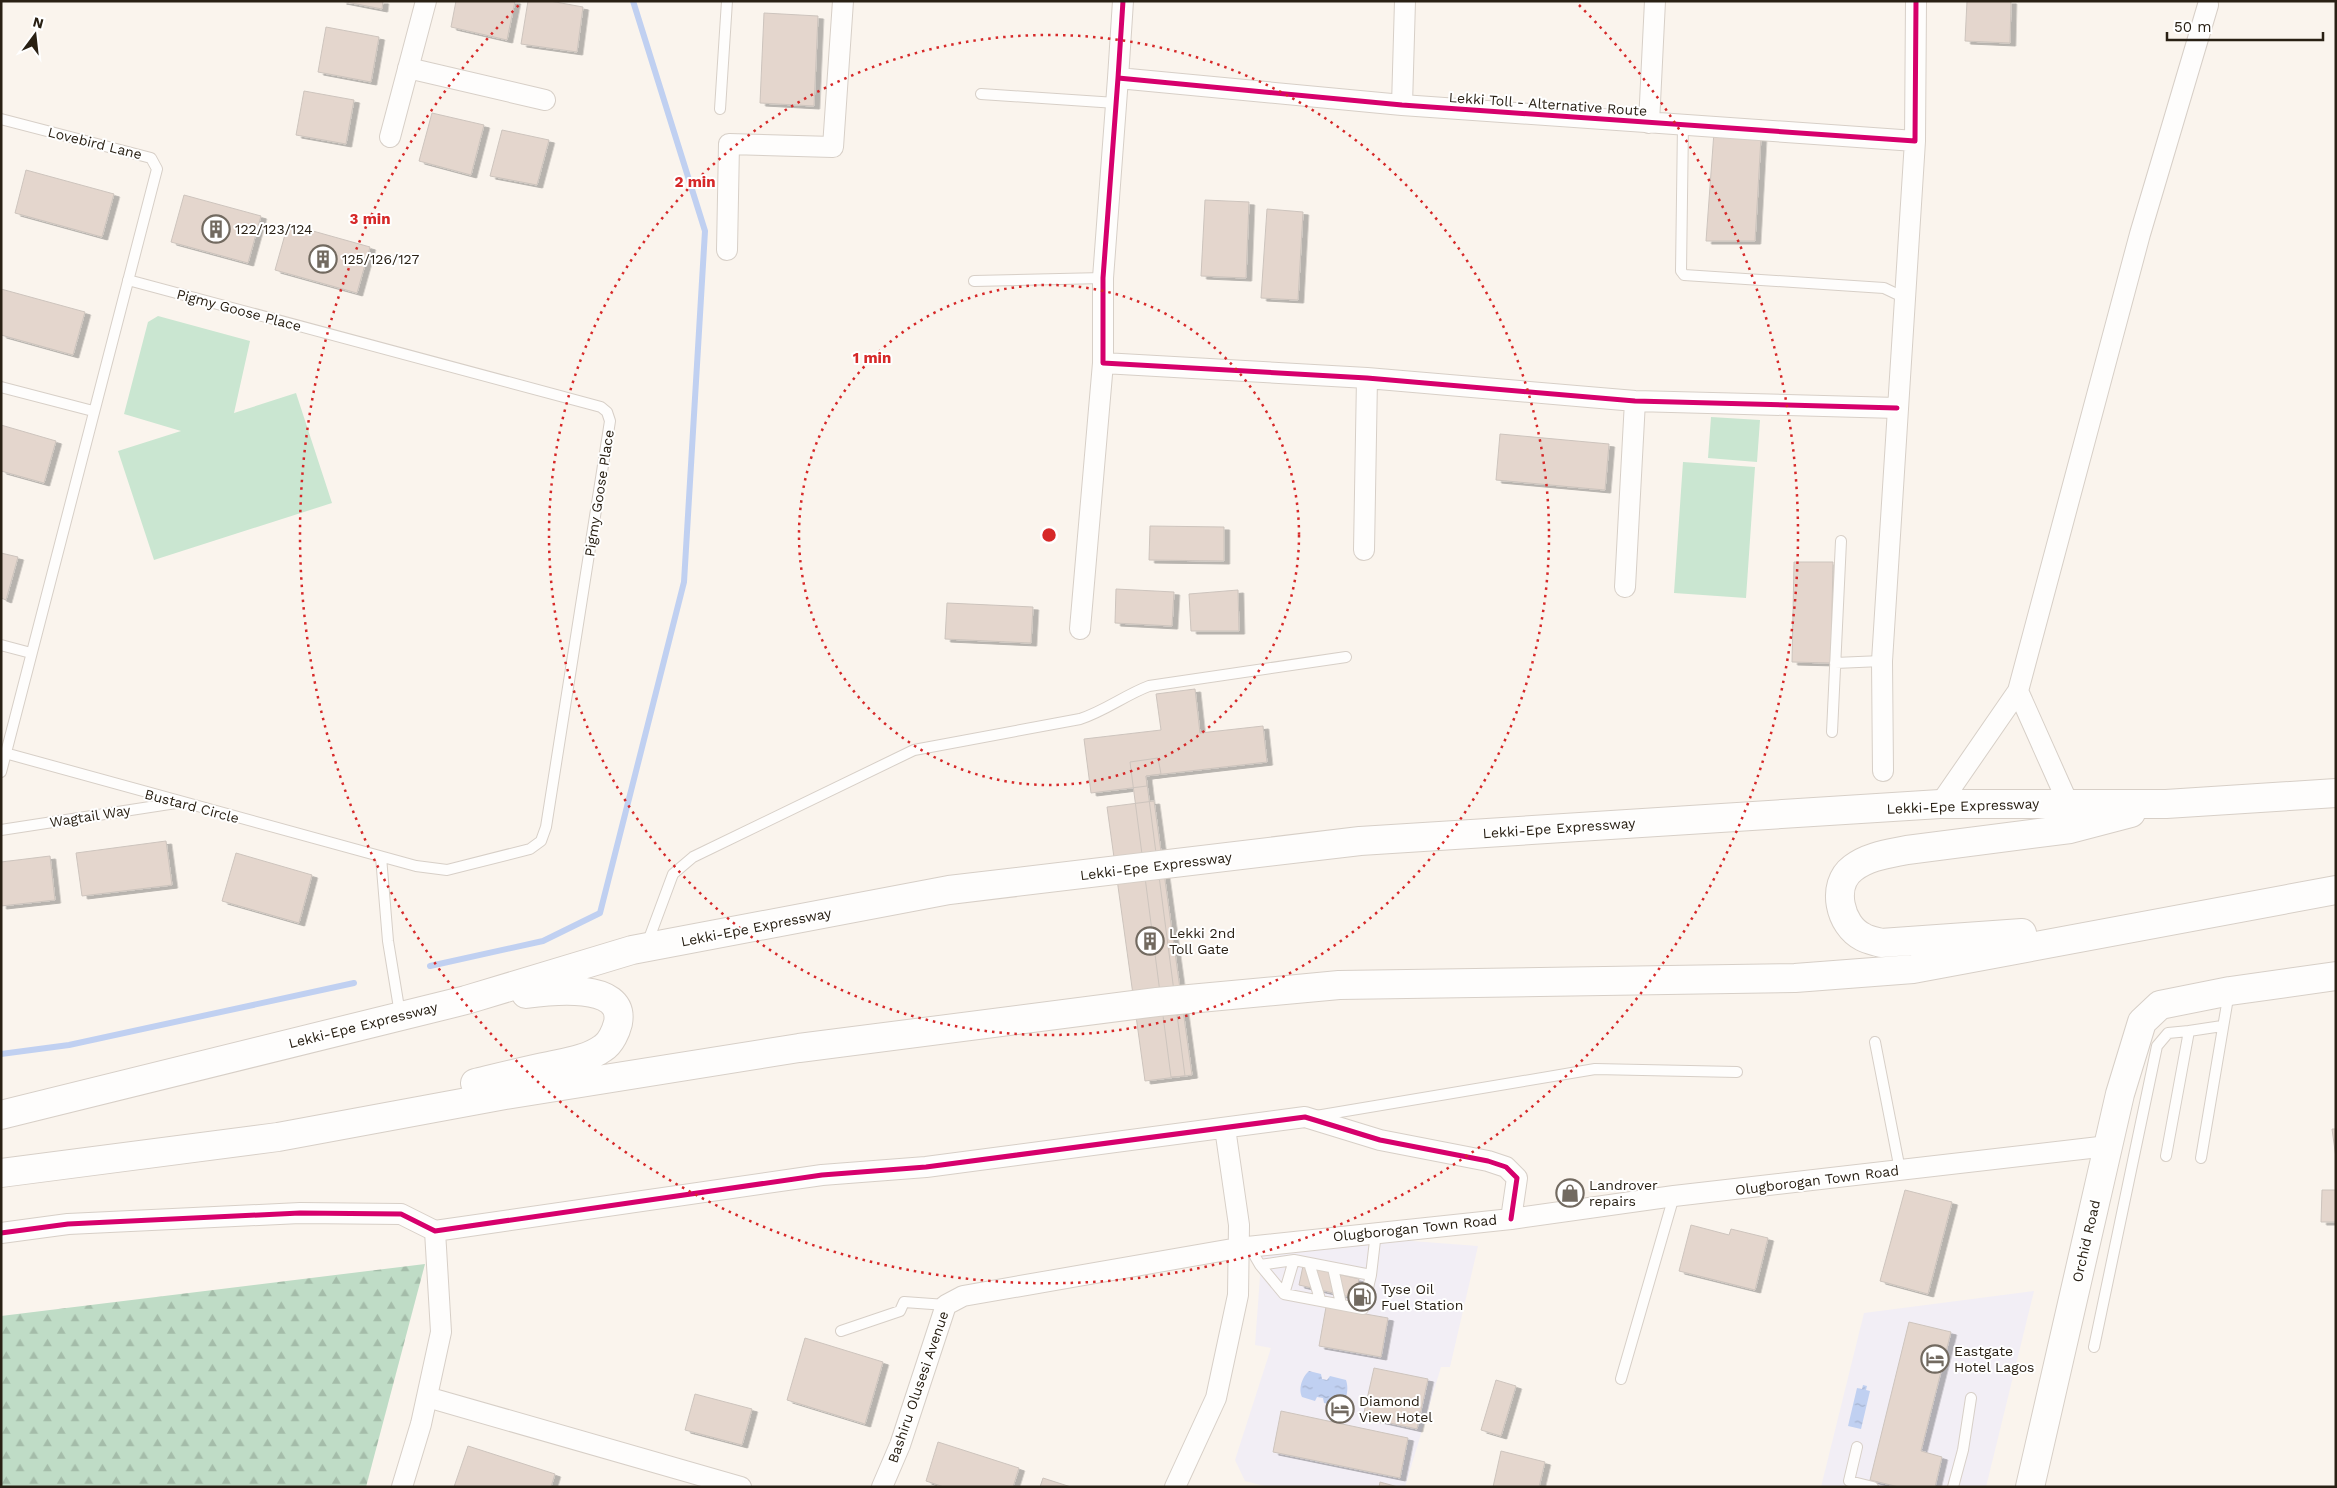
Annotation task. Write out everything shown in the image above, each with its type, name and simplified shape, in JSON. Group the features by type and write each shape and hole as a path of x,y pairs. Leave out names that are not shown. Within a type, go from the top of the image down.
{"main road":[{"name":"Lekki-Epe Expressway","path":"1,1115 466,1000 646,947 949,890 1360,841 1940,804 2166,804 2336,793"},
{"path":"2137,926 1881,943 1862,937 1848,923 1840,906 1842,886 1850,870 1865,861 1881,855 2070,829 2166,804"},
{"path":"1,1173 278,1137 505,1095 799,1048 1157,1002 1339,986 1805,978 1913,969 2336,890"},
{"path":"2230,991 2336,976"},
{"path":"434,1109 451,1095 471,1084 582,1058 605,1048 617,1031 619,1018 614,1005 603,996 584,990 466,1000"},
{"name":"Orchid Road","path":"2030,1487 2120,1094 2142,1022 2160,1004 2230,991"}],"street":[{"path":"390,137 426,1"},
{"path":"727,250 730,144 833,147 843,1"},
{"path":"1080,630 1103,363 1103,278 1123,1"},
{"path":"1402,105 1406,1"},
{"path":"1649,123 1655,1"},
{"path":"1883,772 1882,661 1915,141 1916,1"},
{"path":"1940,804 2018,691 2137,243 2208,5"},
{"path":"408,68 544,100"},
{"name":"Lekki Toll - Alternative Route","path":"1118,78 1402,105 1915,141"},
{"path":"1103,363 1367,378 1635,401 1897,408"},
{"path":"1364,550 1367,378"},
{"path":"1625,587 1635,401"},
{"path":"2018,691 2068,803"},
{"path":"1,1234 68,1224 300,1213 401,1214 435,1231 822,1175 926,1167 1305,1117 1380,1140 1488,1160 1506,1166 1517,1178 1511,1219"},
{"path":"1177,1486 1216,1398 1238,1296 1244,1247 1225,1128"},
{"name":"Olugborogan Town Road","path":"954,1300 1244,1247 1511,1219 1674,1196 2108,1146"},
{"path":"402,1487 422,1424 441,1332 435,1231"},
{"name":"Bashiru Olusesi Avenue","path":"882,1487 900,1445 954,1300"},
{"path":"427,1396 742,1487"}],"lane":[{"path":"720,109 727,1"},
{"path":"981,94 1116,104"},
{"name":"Lovebird Lane","path":"1,120 151,158 156,162 157,169 128,280"},
{"path":"1683,124 1681,271 1684,275 1884,288 1905,298"},
{"path":"974,281 1103,278"},
{"path":"1,772 128,280"},
{"name":"Pigmy Goose Place","path":"128,280 592,404 608,412 610,421 546,827 541,841 530,849 447,870 416,866 380,857"},
{"path":"1,386 93,411"},
{"path":"1832,732 1842,541"},
{"path":"1,645 31,653"},
{"path":"646,947 673,874 694,857 914,750 1080,719 1097,714 1132,692 1149,686 1346,657"},
{"path":"1835,663 1882,661"},
{"name":"Bustard Circle","path":"5,753 380,857"},
{"name":"Wagtail Way","path":"1,830 180,802"},
{"path":"380,857 388,941 400,1015"},
{"path":"2201,1158 2222,1026 2230,991"},
{"path":"2094,1347 2158,1046 2168,1033 2222,1026"},
{"path":"2166,1156 2189,1031"},
{"path":"1875,1042 1900,1170"},
{"path":"1305,1117 1595,1069 1737,1072"},
{"path":"1621,1379 1674,1196"},
{"path":"1244,1247 1284,1294 1320,1299 1363,1309 1371,1275 1376,1232"},
{"path":"1260,1265 1294,1260 1371,1275"},
{"path":"1284,1294 1294,1260"},
{"path":"1308,1263 1320,1299"},
{"path":"1333,1268 1341,1304"},
{"path":"841,1331 900,1311 904,1302 954,1300"},
{"path":"1953,1487 1963,1450 1972,1398"},
{"path":"1857,1447 1849,1481 1874,1487"}],"shaded area":[{"path":"1372,1238 1478,1246 1450,1367 1441,1367 1405,1487 1268,1487 1245,1481 1235,1460 1271,1348 1255,1345 1262,1249"},
{"name":"Eastgate Hotel Lagos","path":"2034,1291 1986,1487 1821,1487 1864,1313"}],"green space":[{"path":"158,316 250,341 234,413 296,393 332,503 154,560 118,451 181,431 124,414 148,322"},
{"path":"1711,417 1760,420 1757,462 1708,458"},
{"path":"1683,462 1755,467 1746,598 1674,593"},
{"path":"425,1264 366,1487 1,1487 1,1316"}],"water":[{"path":"1309,1371 1321,1374 1322,1379 1327,1380 1330,1376 1346,1380 1347,1394 1340,1406 1324,1403 1323,1398 1317,1397 1315,1401 1302,1397 1301,1383"},
{"path":"1863,1385 1867,1386 1866,1390 1870,1391 1861,1429 1848,1426 1857,1388 1862,1389"}],"building":[{"path":"341,1 383,1 382,9"},
{"path":"456,1 515,1 507,40 451,27"},
{"path":"528,1 550,1 583,7 577,52 521,44"},
{"path":"1967,1 2011,1 2010,43 1965,41"},
{"path":"764,13 818,16 814,106 760,103"},
{"path":"326,27 379,37 371,82 318,72"},
{"path":"304,91 354,100 346,144 296,135"},
{"path":"432,113 484,125 471,175 419,161"},
{"path":"1715,118 1762,120 1755,241 1706,241"},
{"path":"502,130 549,140 537,185 490,176"},
{"path":"26,170 114,194 102,237 15,213"},
{"name":"122/123/124","path":"184,195 261,216 248,263 171,242"},
{"path":"1205,200 1249,202 1246,278 1201,276"},
{"path":"1267,209 1303,212 1298,300 1261,298"},
{"name":"125/126/127","path":"288,224 370,247 357,293 275,270"},
{"path":"1,289 85,312 73,355 1,335"},
{"path":"1,425 56,441 44,483 1,471"},
{"path":"1500,434 1609,444 1605,490 1496,480"},
{"path":"1150,526 1224,527 1224,561 1149,560"},
{"path":"1,553 18,557 6,600 1,598"},
{"path":"1794,562 1833,562 1831,663 1792,662"},
{"path":"1116,589 1174,592 1172,626 1115,623"},
{"path":"1238,590 1239,631 1191,631 1189,594"},
{"path":"947,603 1033,607 1031,643 945,639"},
{"path":"1195,689 1200,733 1263,726 1267,762 1146,776 1147,786 1091,793 1084,739 1161,730 1156,694"},
{"path":"1158,758 1161,774 1146,776 1185,1076 1171,1077 1130,762"},
{"name":"Lekki 2nd Toll Gate","path":"1154,801 1192,1075 1145,1081 1107,807"},
{"path":"166,841 172,885 82,896 76,853"},
{"path":"236,853 312,875 299,923 222,901"},
{"path":"50,856 55,900 1,906 1,862"},
{"path":"2332,1129 2336,1129 2336,1158"},
{"path":"1905,1190 1952,1202 1928,1294 1880,1281"},
{"path":"2322,1190 2336,1190 2336,1222 2321,1222"},
{"path":"1691,1225 1729,1235 1731,1229 1768,1238 1755,1290 1679,1271"},
{"path":"1303,1266 1359,1279 1355,1298 1299,1285"},
{"path":"1326,1307 1388,1318 1381,1357 1319,1346"},
{"path":"1909,1322 1951,1332 1921,1451 1942,1457 1935,1487 1899,1487 1870,1480"},
{"path":"805,1338 883,1362 865,1424 787,1400"},
{"path":"1374,1368 1428,1379 1417,1429 1363,1417"},
{"path":"1496,1380 1516,1386 1501,1436 1481,1430"},
{"path":"695,1394 752,1409 742,1445 685,1430"},
{"path":"1281,1411 1408,1438 1400,1478 1273,1452"},
{"path":"938,1442 1019,1468 1013,1487 944,1487 926,1481"},
{"path":"468,1446 555,1474 551,1487 454,1487"},
{"path":"1501,1451 1545,1462 1539,1487 1493,1487"},
{"path":"1043,1478 1071,1487 1040,1487"},
{"path":"1380,1482 1398,1487 1379,1487"}],"waterway":[{"path":"430,966 543,941 600,913 684,582 705,231 633,1"},
{"path":"1,1054 69,1045 354,983"}],"cycle path":[{"path":"1123,1 1118,78 1402,105 1915,141 1916,1"},
{"path":"1118,78 1103,278 1103,363 1367,378 1635,401 1897,408"},
{"path":"1,1233 68,1224 300,1213 401,1214 435,1231 822,1175 926,1167 1305,1117 1380,1140 1488,1161 1506,1167 1517,1178 1511,1219"}],"place":[{"name":"122/123/124","path":"216,229"},
{"name":"125/126/127","path":"323,259"},
{"name":"Lekki 2nd Toll Gate","path":"1150,941"},
{"name":"Landrover repairs","path":"1570,1193"},
{"name":"Tyse Oil Fuel Station","path":"1362,1297"},
{"name":"Eastgate Hotel Lagos","path":"1935,1359"},
{"name":"Diamond View Hotel","path":"1340,1409"}]}
